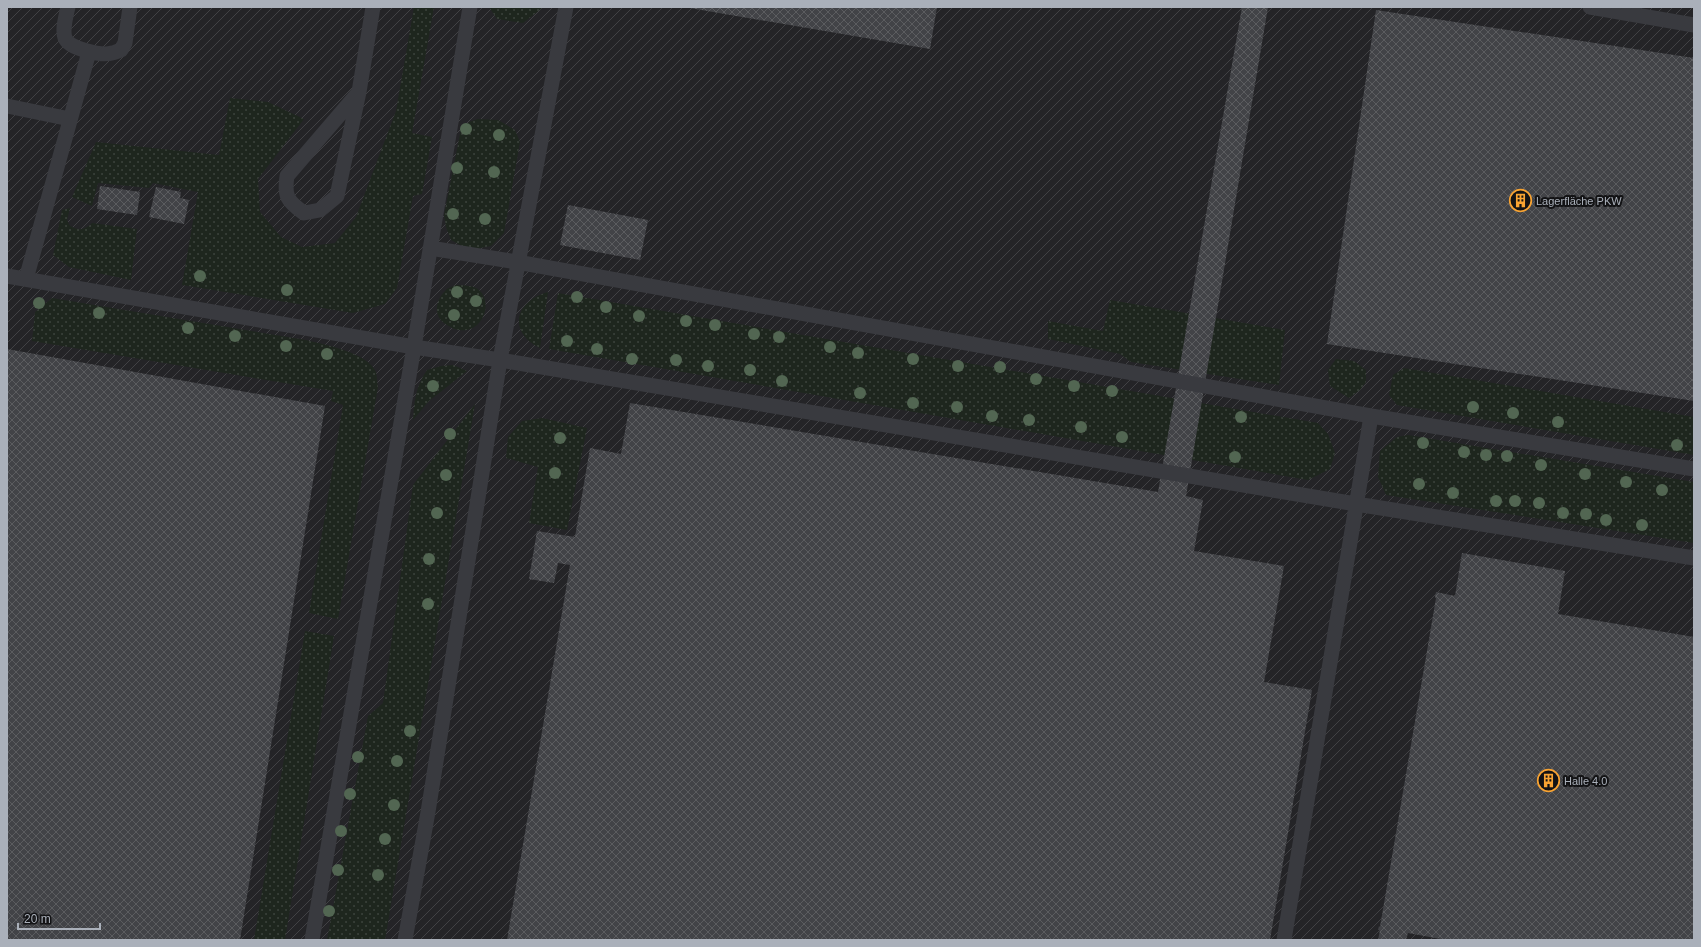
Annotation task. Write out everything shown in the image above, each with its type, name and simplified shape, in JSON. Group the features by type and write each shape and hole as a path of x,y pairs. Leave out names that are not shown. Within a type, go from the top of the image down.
{"lane":[{"path":"68,7 64,30 65,39 70,45 89,52 111,54 121,50 125,43 130,7"},
{"path":"359,92 287,176 285,191 292,204 304,213 320,210 337,196 359,92 373,7"},
{"path":"312,940 414,347 470,7"},
{"path":"405,940 428,812 500,360 517,262 566,7"},
{"path":"1590,7 1694,25"},
{"path":"26,279 89,52"},
{"path":"7,106 70,118"},
{"path":"430,248 517,262 1370,416 1694,469"},
{"path":"7,276 414,347 500,360 1356,504 1694,558"},
{"path":"1284,940 1370,416"}],"shaded area":[{"path":"7,7 1694,7 1694,940 7,940"},
{"path":"414,7 434,7 412,133 432,137 422,194 413,196 397,288 385,304 353,313 182,285 198,192 153,183 149,188 98,183 92,206 72,197 96,142 219,155 230,98 268,102 304,119 258,179 260,212 281,237 302,247 335,243 356,217 396,111"},
{"path":"489,7 542,7 523,23 497,19"},
{"path":"478,119 498,120 515,130 520,142 504,233 491,246 475,249 462,246 451,240 446,227 444,215 461,129 469,122"},
{"path":"70,208 67,220 70,226 76,229 87,227 92,223 137,229 131,280 69,267 53,255 62,210"},
{"path":"455,285 474,287 479,290 484,297 486,305 480,322 474,327 466,330 455,329 444,323 438,316 437,312 438,303 442,295 447,289"},
{"path":"548,292 540,348 523,334 519,326 519,317 522,309 528,302 537,296"},
{"path":"558,293 1318,423 1328,434 1335,453 1330,469 1308,480 549,349"},
{"path":"52,298 306,340 345,350 364,359 371,365 376,372 378,387 338,619 309,613 343,405 331,401 333,391 32,341 35,312"},
{"path":"1110,300 1285,330 1279,385 1131,362 1120,354 1048,339 1048,321 1103,331"},
{"path":"1336,359 1354,361 1366,370 1366,382 1360,390 1349,398 1330,386 1328,370"},
{"path":"453,365 467,371 429,401 413,420 416,394 420,382 427,370 441,366"},
{"path":"1404,368 1694,417 1694,455 1397,405 1389,395 1393,375"},
{"path":"475,404 385,940 327,940 368,716 383,703 413,485"},
{"path":"542,418 587,428 567,530 529,523 538,467 506,458 508,437 522,421"},
{"path":"1408,435 1694,482 1694,543 1386,495 1378,477 1380,451 1397,437"},
{"path":"305,631 334,636 285,940 254,940"}],"building":[{"path":"684,7 937,7 930,49"},
{"path":"1242,7 1268,7 1186,496 1203,500 1194,551 1284,566 1264,682 1312,690 1270,940 507,940 570,565 558,563 554,583 529,579 537,531 575,537 590,448 621,454 630,403 1158,492"},
{"name":"Lagerfläche PKW","path":"1376,10 1694,58 1694,401 1327,344"},
{"path":"100,186 140,192 137,215 97,209"},
{"path":"156,187 181,192 180,198 189,200 184,224 149,217"},
{"path":"568,205 648,220 640,260 560,245"},
{"path":"7,349 325,406 240,940 7,940"},
{"name":"Halle 4.0","path":"1462,553 1565,571 1558,614 1694,637 1694,940 1446,940 1408,933 1406,940 1378,940 1380,930 1378,930 1379,926 1380,927 1436,592 1455,596"}],"place":[{"name":"Lagerfläche PKW","path":"1521,201"},
{"name":"Halle 4.0","path":"1549,781"}]}
